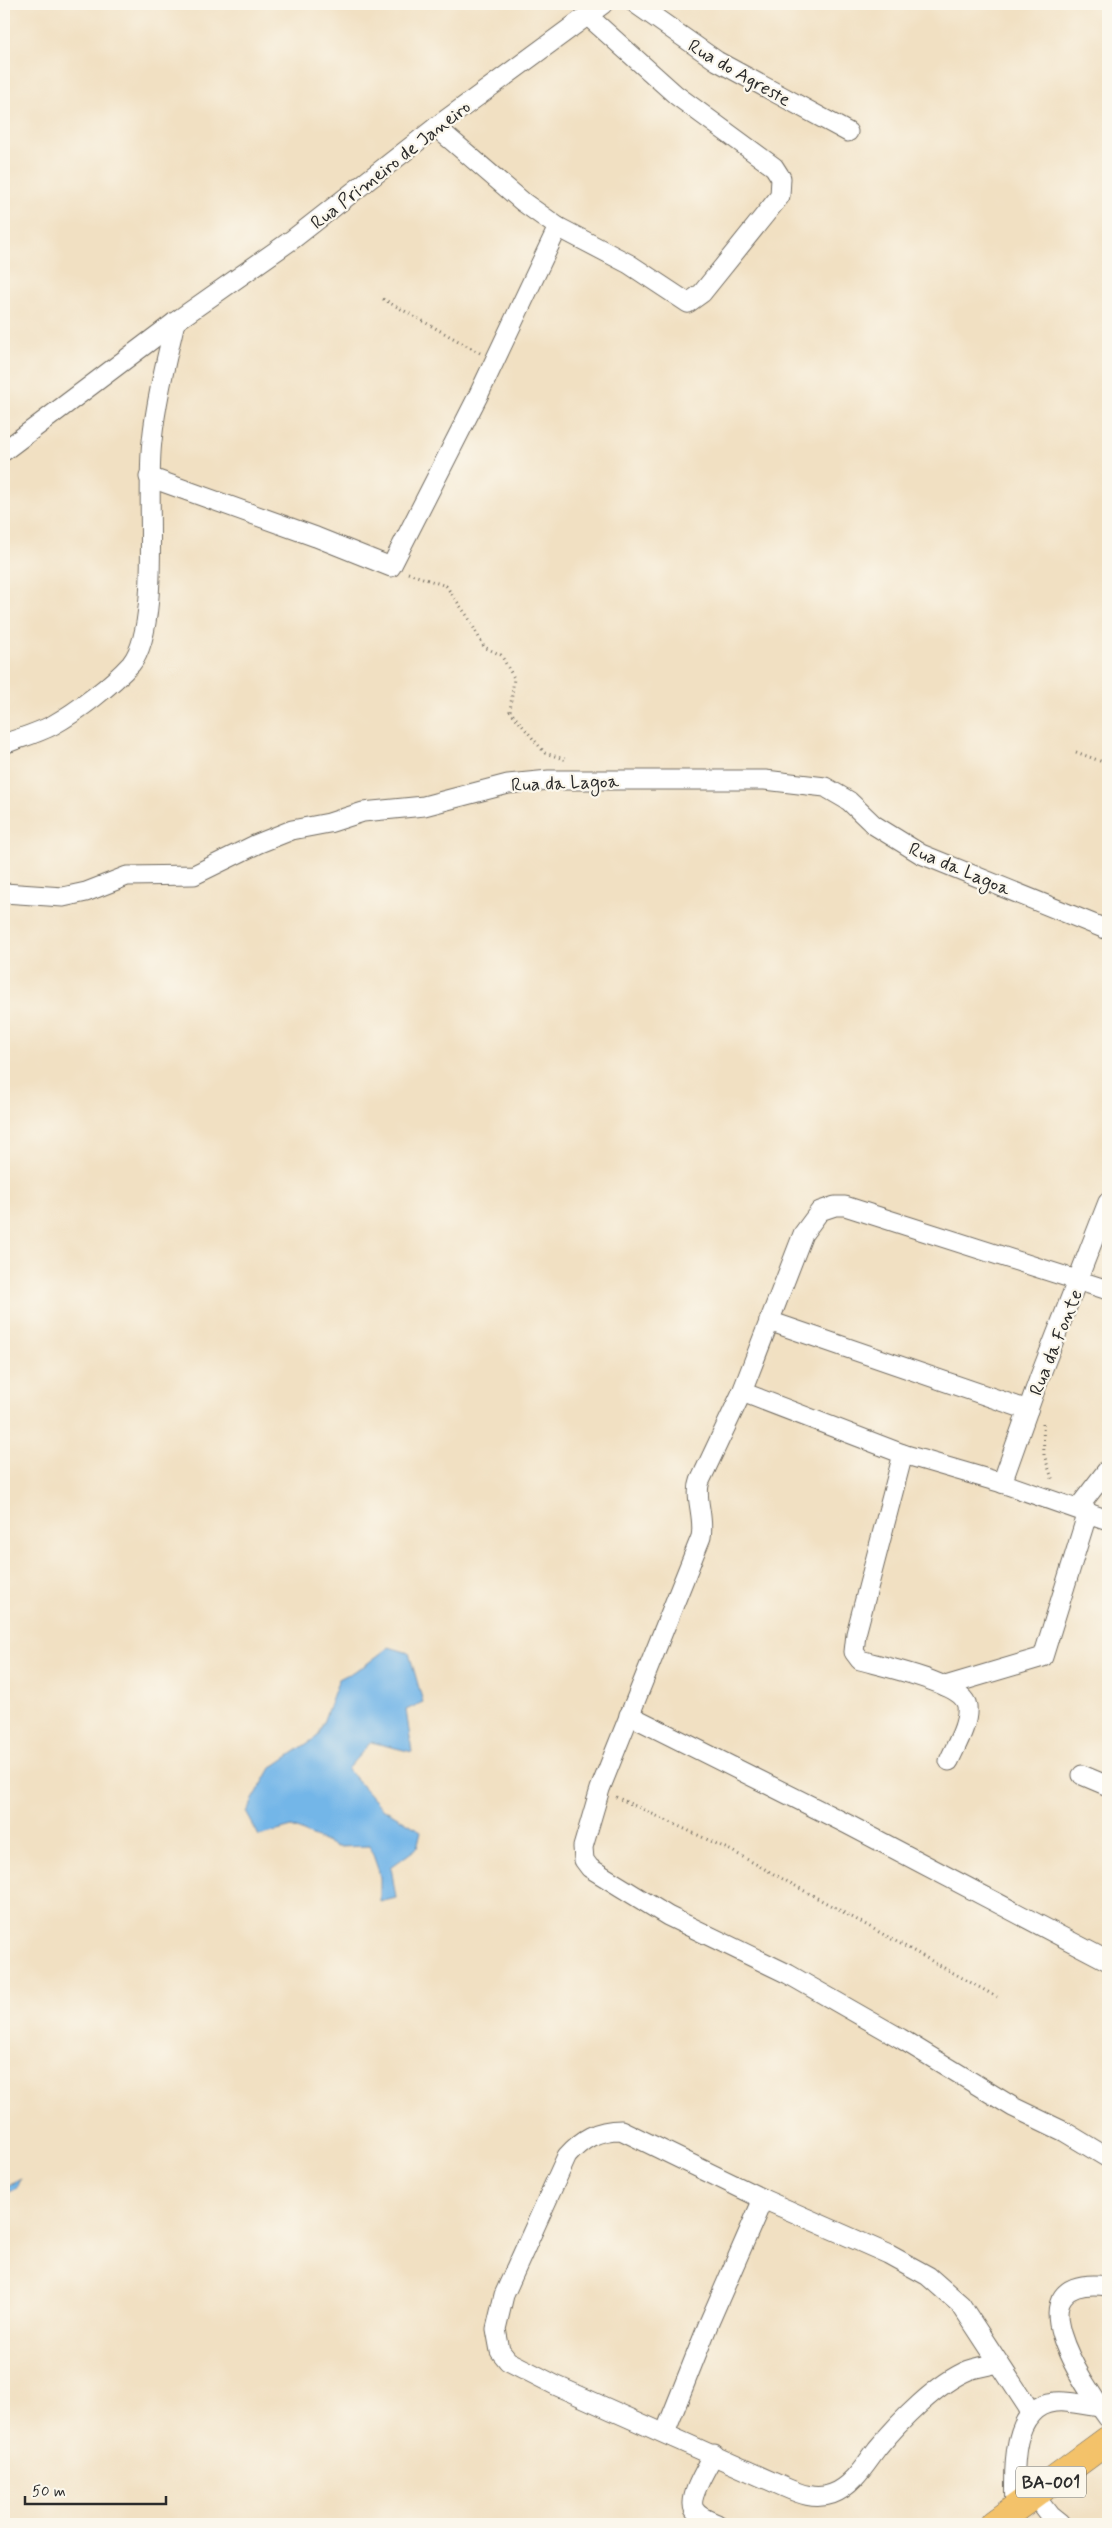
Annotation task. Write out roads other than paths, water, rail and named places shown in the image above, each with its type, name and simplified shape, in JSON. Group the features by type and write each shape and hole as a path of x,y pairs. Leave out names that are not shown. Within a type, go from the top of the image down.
{"main road":[{"name":"BA-001","path":"1014,2509 1108,2440"}],"street":[{"name":"Rua Primeiro de Janeiro","path":"4,451 176,322 293,239 436,128 602,4"},
{"name":"Rua do Agreste","path":"636,4 717,61 848,132"},
{"path":"436,128 523,202 558,227 628,264 688,303 702,293 780,196 781,178 774,167 676,95 588,16"},
{"path":"149,477 316,537 391,567 558,227"},
{"path":"4,744 53,725 116,677 131,663 143,642 149,606 149,477 152,440 176,322"},
{"name":"Rua da Lagoa","path":"4,893 63,897 86,892 126,876 194,875 257,844 292,830 329,823 363,812 424,806 508,784 549,780 764,780 825,788 849,801 874,826 921,854 1108,930"},
{"name":"Rua da Fonte","path":"1002,1483 1036,1414 1078,1282 1108,1202"},
{"path":"1108,1290 1078,1282 845,1206 835,1206 820,1212 803,1234 742,1392 700,1481 698,1493 702,1513 701,1537 628,1715 600,1789 583,1846 584,1860 590,1868 668,1916 788,1974 900,2038 1013,2107 1065,2132 1108,2158"},
{"path":"769,1321 1036,1414"},
{"path":"742,1392 903,1454 1002,1483 1108,1520"},
{"path":"903,1454 856,1634 854,1652 860,1660 945,1686 962,1696 967,1708 962,1731 950,1761"},
{"path":"945,1686 1043,1657 1083,1510 1108,1469"},
{"path":"628,1715 847,1824 1108,1961"},
{"path":"1082,1775 1108,1786"},
{"path":"999,2363 970,2370 957,2376 905,2418 854,2479 831,2495 817,2497 804,2495 556,2385 508,2361 500,2351 496,2328 504,2295 567,2156 577,2144 599,2132 621,2130 763,2198 888,2254 928,2276 960,2306 999,2363 1031,2412"},
{"path":"665,2433 708,2325 763,2198"},
{"path":"1104,2412 1067,2348 1056,2313 1060,2300 1070,2290 1097,2284 1108,2286"},
{"path":"1060,2524 1050,2516 1014,2509 1014,2467 1025,2422 1031,2412 1044,2404 1057,2401 1104,2412"},
{"path":"714,2454 694,2495 693,2502 694,2509 698,2514 718,2524"}],"water":[{"path":"389,1647 409,1653 423,1702 406,1710 412,1752 371,1742 347,1769 381,1807 421,1831 417,1848 391,1867 396,1898 380,1902 380,1875 370,1846 337,1847 292,1827 259,1836 246,1812 271,1768 318,1736 339,1679 364,1666"},
{"path":"21,2179 17,2188 4,2195 4,2188"}]}
